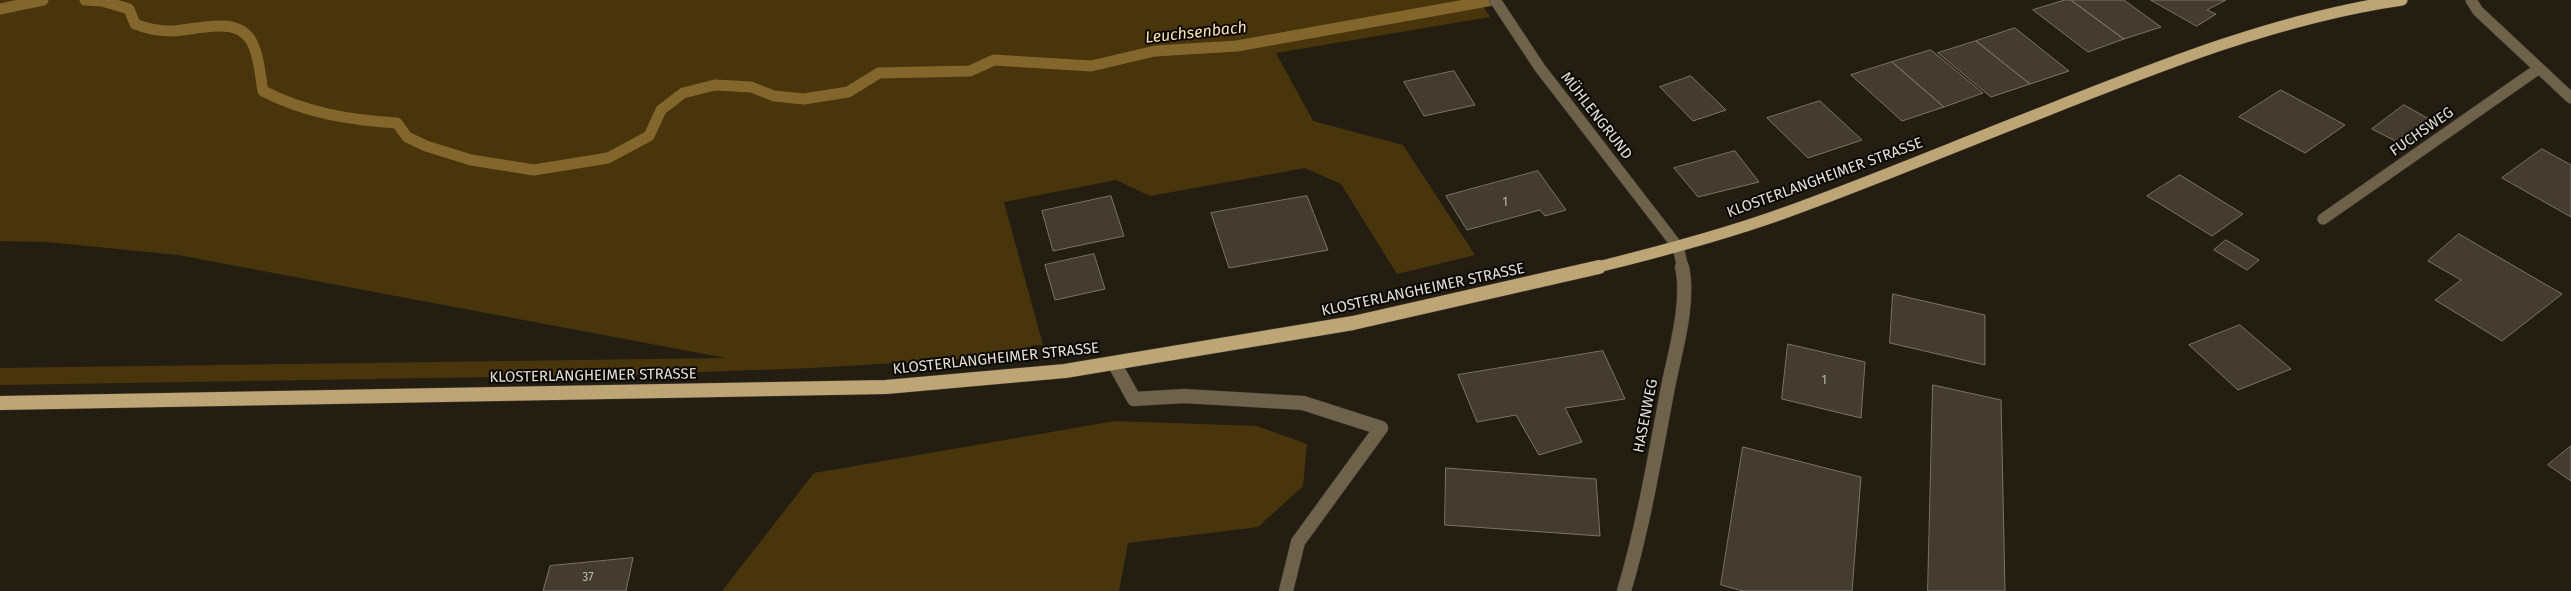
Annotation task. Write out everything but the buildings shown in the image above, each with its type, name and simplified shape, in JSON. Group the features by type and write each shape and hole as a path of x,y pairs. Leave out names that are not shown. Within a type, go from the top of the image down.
{"main road":[{"name":"KLOSTERLANGHEIMER STRASSE","path":"0,403 886,387 1065,372 1362,320 1518,288 1678,247 1787,212 2146,71 2287,25 2360,6 2402,0"}],"street":[{"name":"MÜHLENGRUND","path":"1495,0 1540,68 1678,247"},
{"path":"2471,0 2478,11 2571,98"},
{"name":"FUCHSWEG","path":"2323,219 2538,69"},
{"name":"HASENWEG","path":"1624,591 1636,552 1682,318 1685,278 1678,247"},
{"path":"1114,363 1134,399 1184,396 1303,403 1381,428 1298,542 1286,591"}],"shaded area":[{"path":"0,0 1479,0 1490,17 1276,53 1313,121 1403,145 1475,255 1397,274 1341,184 1305,168 1150,196 1116,180 1004,202 1043,345 1033,345 1017,356 811,368 619,375 0,385 0,368 726,358 178,255 47,242 0,241"},
{"path":"1115,421 1257,426 1307,444 1303,486 1258,527 1128,543 1119,591 722,591 814,473"}],"waterway":[{"name":"Leuchsenbach","path":"0,9 43,0"},
{"name":"Leuchsenbach","path":"85,0 102,1 129,9 135,24 163,31 214,26 234,28 243,32 253,45 263,91 279,99 328,114 362,120 397,123 407,137 426,146 471,160 534,170 608,158 649,136 661,110 683,93 715,85 751,87 774,96 804,99 848,92 879,73 970,71 994,60 1091,66 1155,51 1237,46 1493,0"}]}
